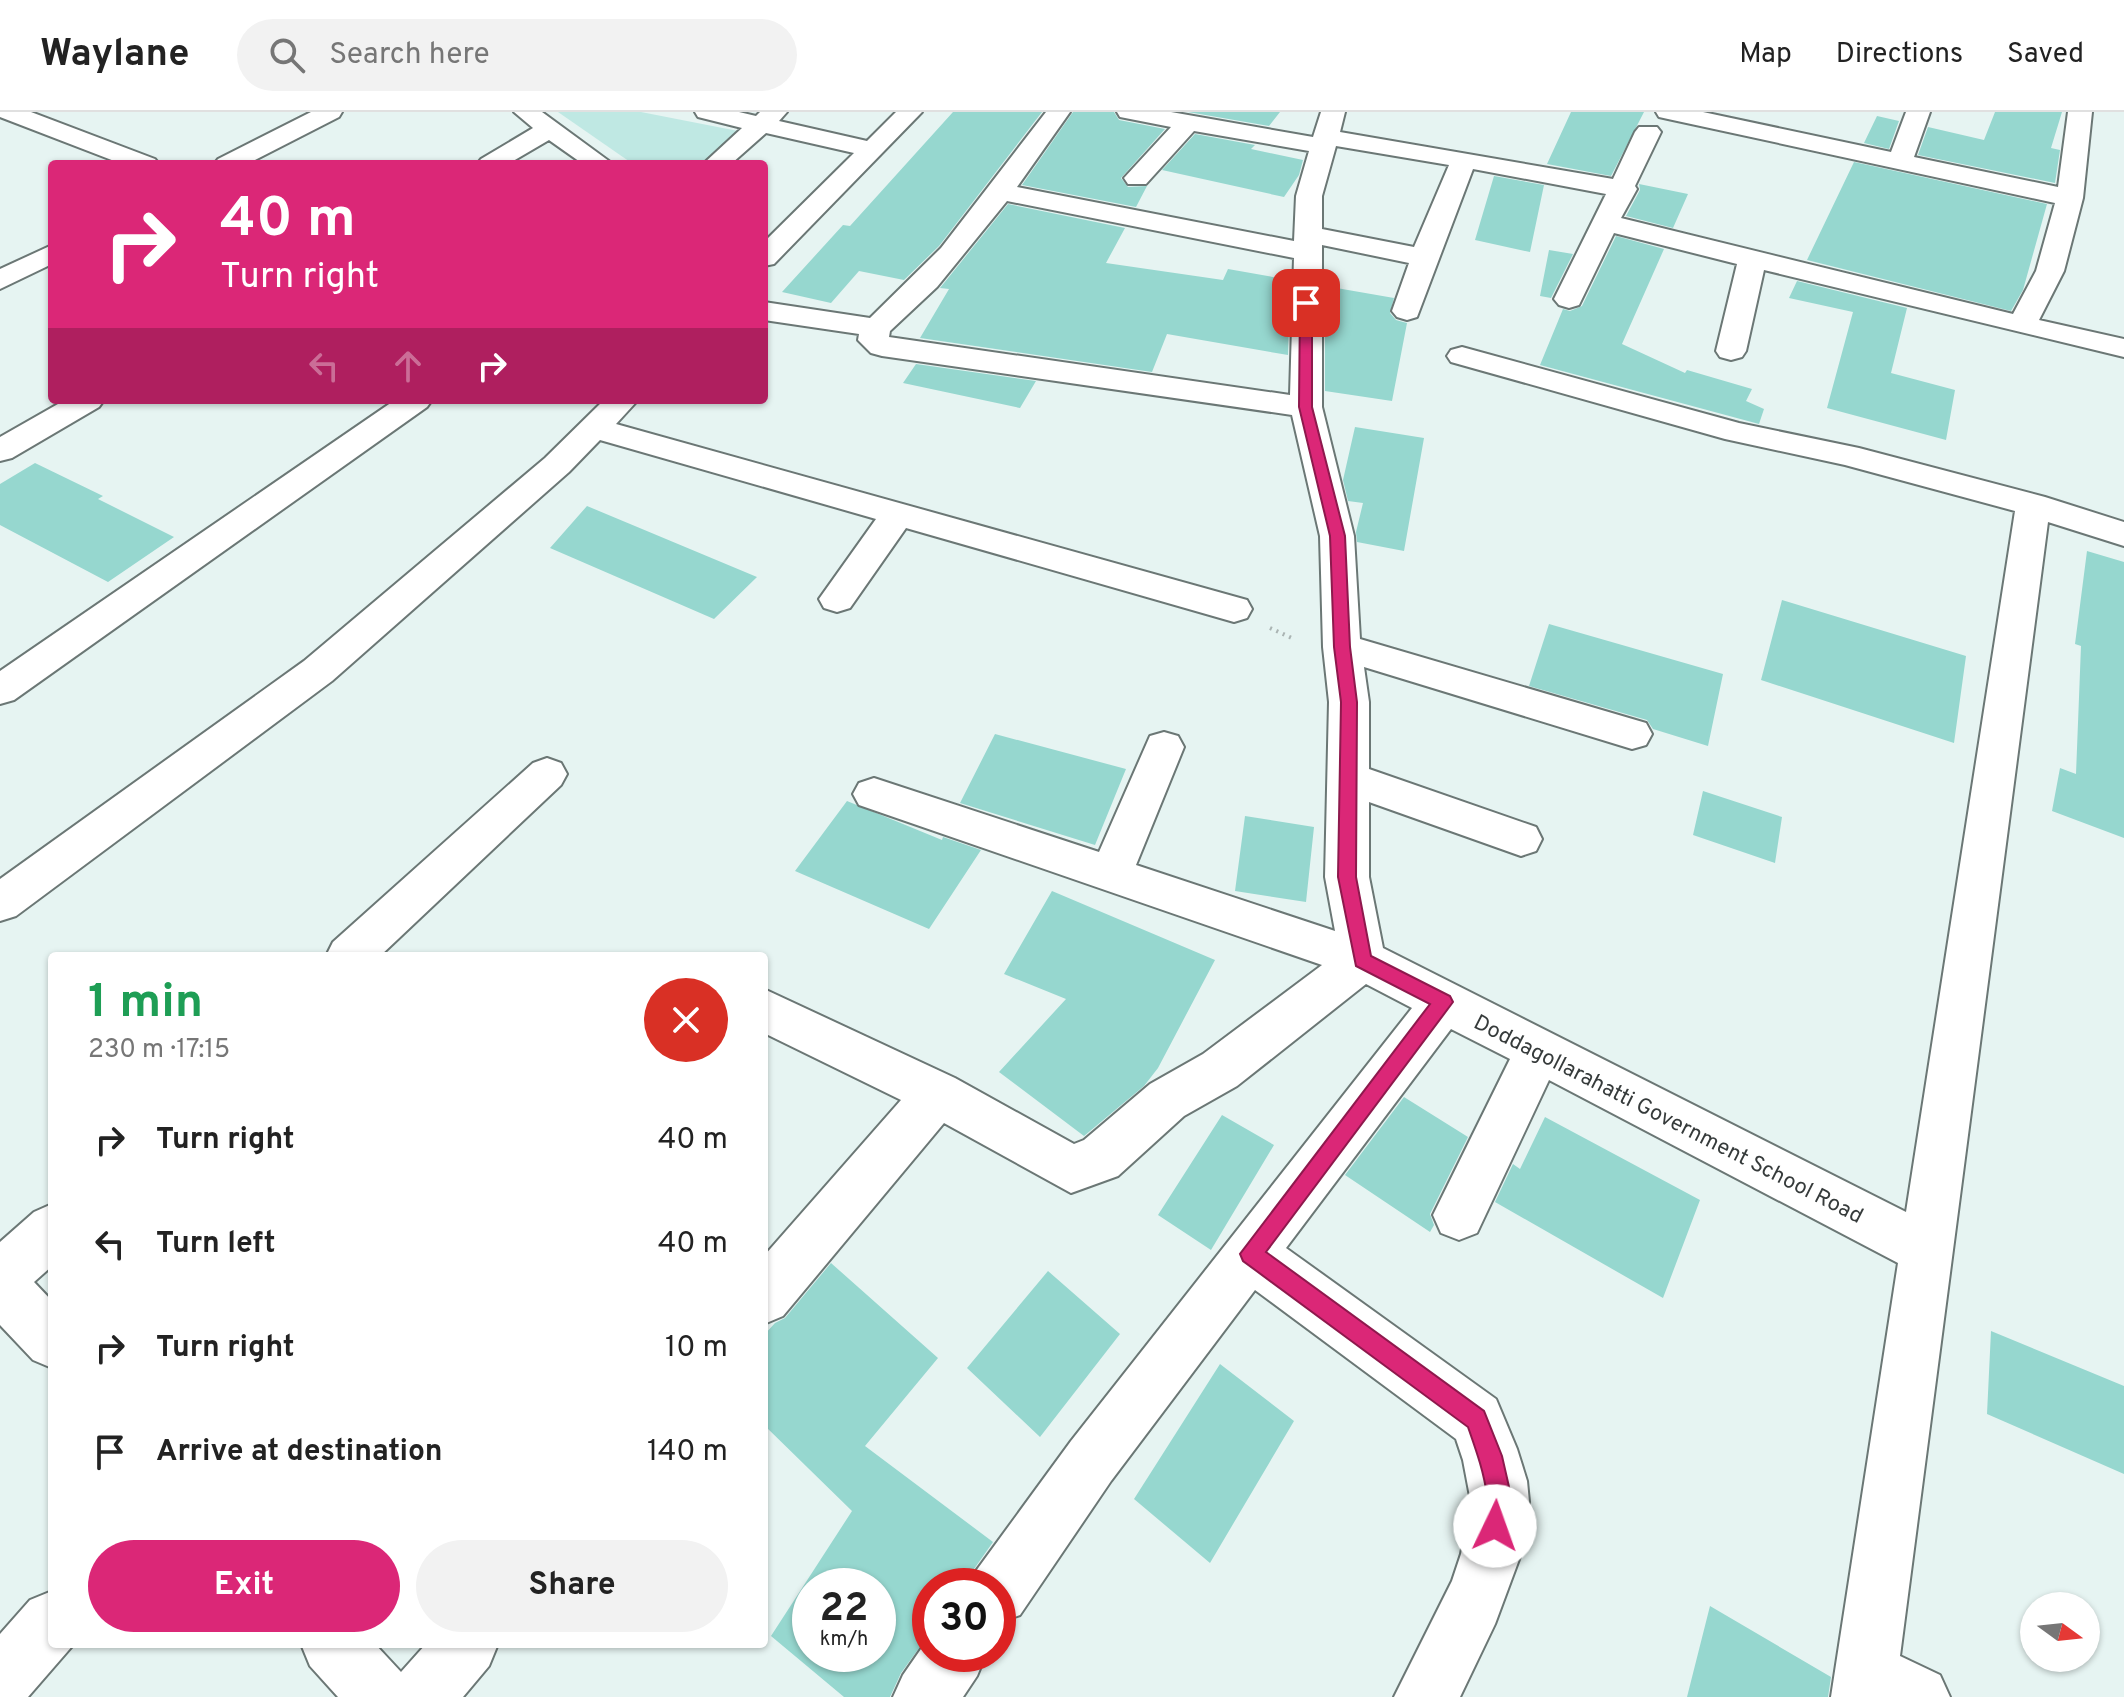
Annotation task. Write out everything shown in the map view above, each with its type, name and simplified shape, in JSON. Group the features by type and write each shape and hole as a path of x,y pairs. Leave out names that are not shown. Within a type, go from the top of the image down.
{"street":[{"path":"8,112 135,160"},
{"path":"235,160 330,112"},
{"path":"526,112 594,160"},
{"path":"707,112 768,118 872,150"},
{"path":"768,254 910,112"},
{"path":"1058,112 1001,192 902,307 876,328 873,340 882,347 1306,407"},
{"path":"1129,112 1188,123 1327,132 1624,189"},
{"path":"1668,112 1734,119 1900,161 2070,198"},
{"path":"1900,161 1918,112"},
{"path":"2022,325 2050,271 2070,198 2080,112"},
{"path":"721,160 768,118"},
{"path":"1137,178 1188,123"},
{"path":"497,160 550,129"},
{"path":"768,1012 938,1094 1071,1169 1100,1159 1167,1100 1220,1070 1363,960 1347,877 1349,702 1342,647 1337,536 1306,407 1309,196 1327,132"},
{"path":"1569,299 1624,189 1648,132"},
{"path":"1407,311 1464,160"},
{"path":"1001,192 1308,243 1421,257 1428,249"},
{"path":"1606,223 2124,348"},
{"path":"0,279 48,255"},
{"path":"1731,351 1752,259"},
{"path":"768,312 876,328"},
{"path":"1462,356 1736,432 1847,455 2033,505 2124,534"},
{"path":"0,451 81,404"},
{"path":"0,690 410,404"},
{"path":"0,903 318,671 557,465 618,404"},
{"path":"593,428 1234,609"},
{"path":"1883,1689 1927,1250 2033,505"},
{"path":"837,599 898,514"},
{"path":"1342,647 1632,734"},
{"path":"1110,876 1164,747"},
{"path":"353,952 547,774"},
{"path":"1349,778 1521,839"},
{"name":"Doddagollarahatti Government School Road","path":"874,794 1363,960 1927,1250"},
{"path":"1016,1568 1091,1461 1444,1002"},
{"path":"1459,1215 1539,1050"},
{"path":"768,1292 938,1094"},
{"path":"0,1278 48,1234"},
{"path":"1250,1254 1476,1419 1491,1456 1500,1500 1486,1578 1426,1697"},
{"path":"0,1285 48,1337"},
{"path":"0,1681 48,1627"},
{"path":"336,1648 381,1697"},
{"path":"422,1697 464,1648"},
{"path":"925,1697 942,1672"}],"path":[{"path":"1234,609 1289,638 1342,647"}],"shaded area":[{"path":"558,112 641,112 738,131 705,160 627,160"}],"building":[{"path":"953,112 1042,112 939,246 904,280 859,271 831,303 782,292 843,225 850,226"},
{"path":"1073,112 1114,112 1119,120 1165,129 1121,178 1128,187 1147,186 1136,207 1022,185"},
{"path":"1188,112 1280,112 1269,126"},
{"path":"1571,112 1644,112 1611,176 1547,164"},
{"path":"1995,112 2062,112 2051,148 2060,150 2055,183 1918,155 1928,127 1984,140"},
{"path":"1877,116 1899,121 1889,149 1864,143"},
{"path":"1195,134 1255,145 1251,149 1303,160 1299,175 1284,197 1162,170"},
{"path":"1854,162 2047,204 2023,290 2011,311 1807,260"},
{"path":"1494,176 1544,185 1530,252 1475,240"},
{"path":"1639,184 1688,194 1673,228 1626,216 1640,190"},
{"path":"1008,204 1125,228 1106,263 1223,280 1228,269 1290,280 1288,355 1167,334 1152,372 920,338 949,289 940,288"},
{"path":"1616,236 1664,249 1622,344 1685,373 1687,370 1752,389 1746,401 1764,409 1759,424 1540,365 1563,309 1570,311 1582,306"},
{"path":"1549,250 1573,254 1551,298 1540,296"},
{"path":"1797,281 1907,308 1891,373 1955,390 1946,440 1827,408 1853,312 1789,298"},
{"path":"1325,286 1394,298 1390,313 1396,320 1407,323 1392,401 1325,391"},
{"path":"916,364 1036,381 1020,408 903,383"},
{"path":"1355,427 1424,438 1404,551 1357,542 1356,532 1363,503 1348,501 1343,480"},
{"path":"35,463 103,496 98,499 174,537 108,582 0,525 0,484"},
{"path":"587,506 757,577 714,619 550,548"},
{"path":"2087,551 2124,562 2124,838 2052,811 2060,768 2076,774 2081,646 2075,644"},
{"path":"1782,600 1966,656 1954,743 1761,680"},
{"path":"1549,624 1723,674 1708,746 1653,729 1647,720 1529,686"},
{"path":"995,734 1126,769 1095,845 960,803"},
{"path":"1703,791 1782,817 1775,863 1693,835"},
{"path":"847,801 942,840 943,837 981,850 929,929 795,871"},
{"path":"1245,816 1314,827 1306,902 1235,891"},
{"path":"1052,891 1215,960 1158,1068 1144,1086 1084,1136 999,1072 1066,999 1004,974"},
{"path":"1404,1097 1468,1137 1430,1214 1434,1225 1430,1232 1345,1175"},
{"path":"1222,1115 1274,1145 1211,1250 1158,1215"},
{"path":"1545,1117 1700,1200 1663,1298 1495,1202 1513,1164 1520,1169"},
{"path":"831,1263 938,1358 865,1446 993,1542 975,1568 912,1568 912,1658 890,1697 844,1697 814,1672 896,1672 896,1568 815,1568 852,1511 768,1429 768,1331 785,1318"},
{"path":"1048,1271 1120,1334 1040,1437 967,1368"},
{"path":"1991,1331 2124,1386 2124,1474 1987,1414"},
{"path":"1220,1364 1294,1421 1210,1563 1134,1499"},
{"path":"792,1604 792,1654 771,1636"},
{"path":"1710,1606 1831,1677 1828,1697 1687,1697"}],"route":[{"path":"1306,303 1306,407 1337,536 1342,647 1349,702 1347,877 1363,960 1444,1002 1250,1254 1476,1419 1491,1456 1500,1500 1495,1526"}]}
